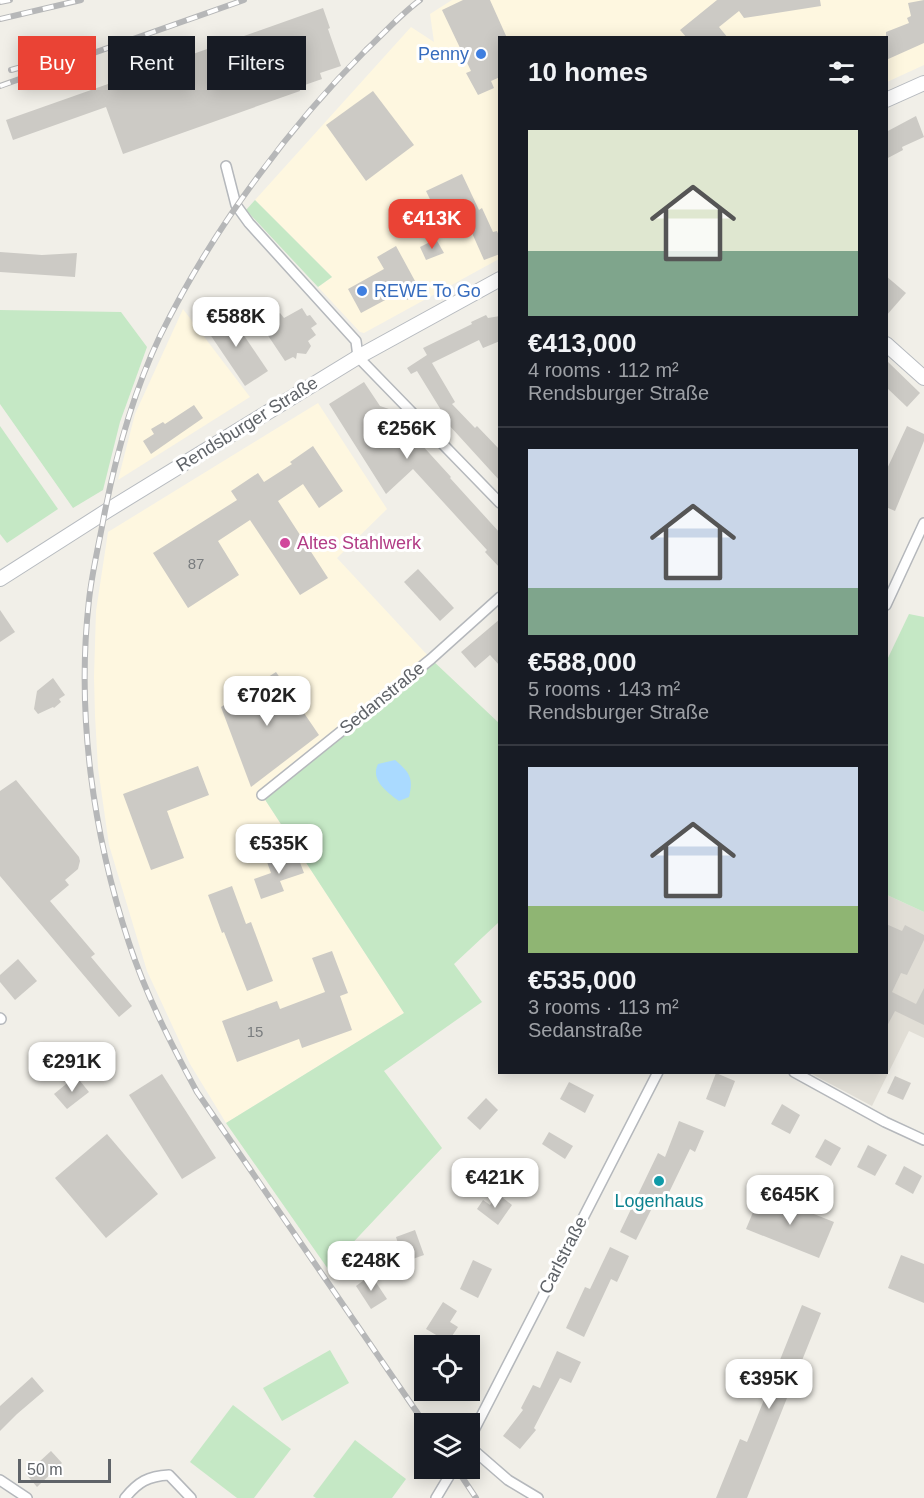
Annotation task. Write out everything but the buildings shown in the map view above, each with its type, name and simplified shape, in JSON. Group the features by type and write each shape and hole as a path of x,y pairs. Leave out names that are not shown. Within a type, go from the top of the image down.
{"street":[{"path":"888,99 924,83"},
{"path":"226,166 236,205 249,223 356,341 358,357 498,501"},
{"name":"Rendsburger Straße","path":"0,579 358,357 498,280"},
{"path":"888,346 924,378"},
{"path":"888,602 924,523"},
{"name":"Sedanstraße","path":"262,795 431,659 498,599"},
{"name":"Carlstraße","path":"480,1419 657,1074"},
{"path":"798,1074 885,1122 924,1140"},
{"path":"480,1456 508,1480 538,1498"},
{"path":"125,1498 136,1486 153,1476 168,1475 191,1498"},
{"path":"436,1498 447,1479"},
{"path":"0,1480 27,1498"}],"shaded area":[{"path":"452,0 924,0 924,65 888,82 888,36 498,36 498,260 364,333 360,332 318,287 332,277 255,200 411,27 434,42 430,14"},
{"path":"183,309 250,397 118,480 135,414"},
{"path":"318,403 387,509 337,558 431,659 262,795 404,1013 226,1123 190,1064 147,971 109,845 98,768 95,716 96,611 108,532"},
{"path":"888,895 924,912 924,1038 909,1031 888,1074"},
{"path":"812,1074 888,1074 872,1106"}],"green space":[{"path":"255,200 332,277 318,287 246,210"},
{"path":"0,310 121,312 147,347 120,422 103,490 73,508 0,404"},
{"path":"0,426 58,509 7,543 0,534"},
{"path":"909,614 924,617 924,912 888,895 888,658"},
{"path":"431,659 498,722 498,923 454,964 482,1002 384,1071 442,1148 328,1269 226,1123 404,1013 262,795"},
{"path":"330,1350 349,1383 282,1421 263,1388"},
{"path":"233,1405 291,1449 254,1498 237,1498 190,1462"},
{"path":"355,1440 406,1479 392,1498 316,1498 313,1496"}],"water":[{"path":"395,760 407,772 411,784 409,797 399,801 381,785 376,775 378,764"}],"railway":[{"path":"0,2 10,0"},
{"path":"0,19 81,0"},
{"path":"0,86 244,0"},
{"path":"417,1413 197,1092 160,1019 129,943 106,859 91,773 86,730 85,686 90,590 109,493 134,402 160,336 206,253 271,158 337,80 392,24 420,0"},
{"path":"11,70 18,68"},
{"path":"463,1479 476,1498"}],"place":[{"name":"Penny","path":"481,54"},
{"name":"REWE To Go","path":"362,291"},
{"name":"Altes Stahlwerk","path":"285,543"},
{"name":"Logenhaus","path":"659,1181"}]}
